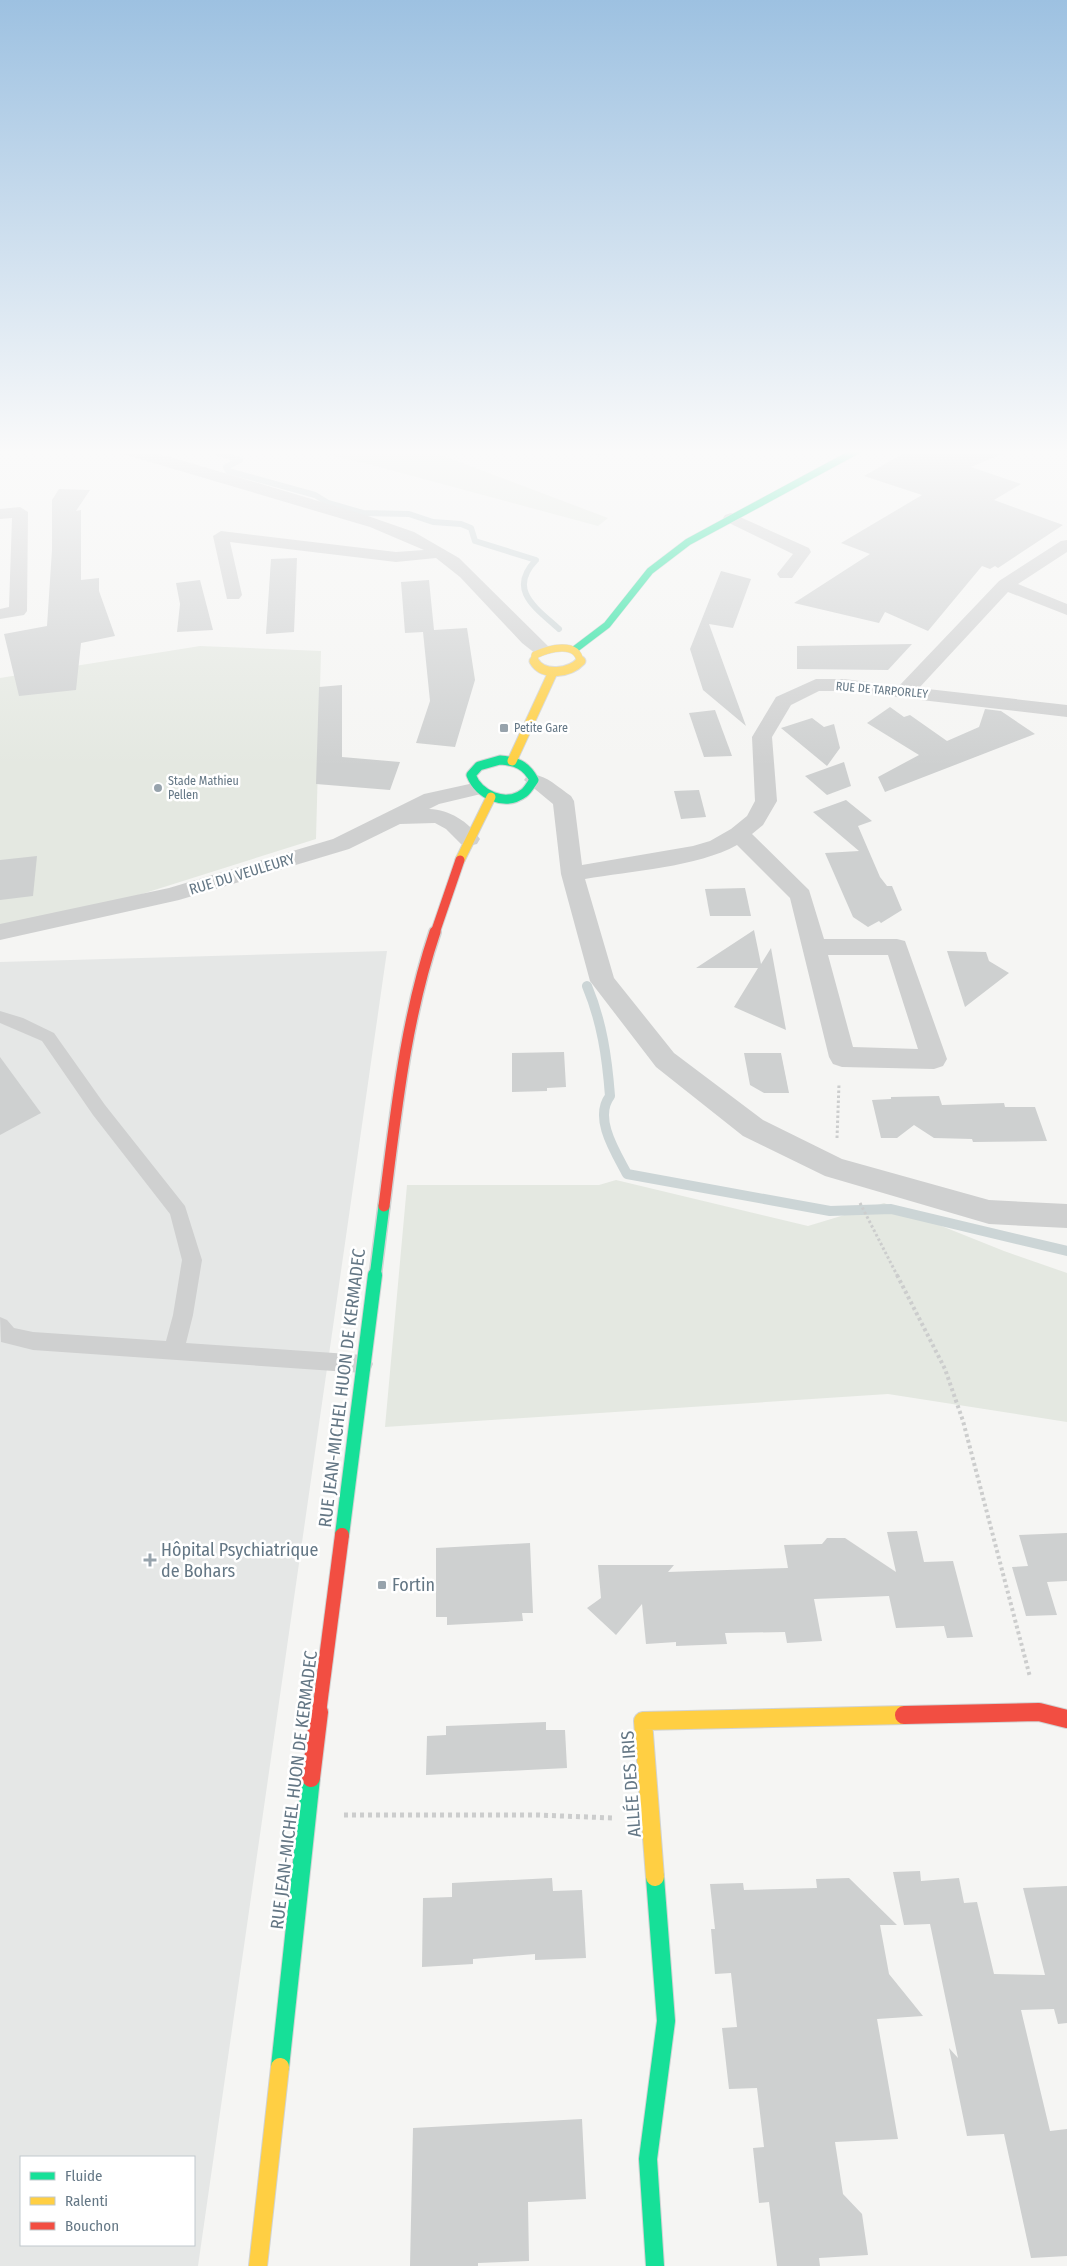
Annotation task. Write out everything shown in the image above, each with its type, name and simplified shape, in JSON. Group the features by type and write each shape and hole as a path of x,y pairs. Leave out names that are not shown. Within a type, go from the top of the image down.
{"street":[{"path":"0,614 18,611 19,555"},
{"path":"225,555 233,595"},
{"path":"370,555 396,558 426,555"},
{"path":"443,555 482,587 528,639 542,650"},
{"path":"574,650 607,625 650,571 671,555"},
{"path":"786,574 801,555"},
{"path":"905,691 1006,585 1052,555"},
{"path":"1006,585 1067,610"},
{"path":"564,647 574,650 580,656 581,662 576,668 553,672 541,669 534,663 535,656 542,650 564,647"},
{"path":"512,761 553,672"},
{"name":"RUE DE TARPORLEY","path":"572,874 696,852 718,846 740,834 755,820 766,801 762,737 783,701 816,685 844,685 905,691 1067,711"},
{"path":"534,780 527,791 520,795 506,798 482,793 470,781 472,774 478,767 488,762 512,761 528,768 534,780 563,801 572,874 602,981 664,1060 753,1128 835,1168 989,1212 1067,1216"},
{"name":"RUE DU VEULEURY","path":"0,932 171,896 341,844 395,819 432,799 482,793"},
{"name":"RUE JEAN-MICHEL HUON DE KERMADEC","path":"258,2266 308,1816 402,1062 421,973 469,839 482,793"},
{"path":"395,819 420,816 440,817 454,822 469,839"},
{"path":"740,834 801,895 814,947 842,1057 934,1059 897,948 814,947"},
{"name":"ALLÉE DES IRIS","path":"655,2266 648,2159 666,2021 643,1721 1040,1712 1067,1719"}],"lane":[{"path":"0,1017 17,1022 48,1037 99,1110 178,1211 192,1260 183,1315 174,1349"},
{"path":"0,1326 8,1336 33,1341 174,1349 363,1364"}],"path":[{"path":"835,1168 842,1057"},
{"path":"860,1204 945,1369 963,1421 1040,1712"},
{"path":"308,1816 537,1815 651,1819"}],"shaded area":[{"name":"Stade Mathieu Pellen","path":"200,646 321,651 316,839 126,899 0,925 0,678"},
{"name":"Hôpital Psychiatrique de Bohars","path":"387,951 198,2266 0,2266 0,962"},
{"path":"616,1180 808,1226 884,1203 1004,1251 1067,1273 1067,1422 888,1394 385,1427 407,1185 599,1185"}],"building":[{"path":"52,555 81,555 81,580 99,578 99,591 115,636 81,643 76,690 19,696 4,634 47,626"},
{"path":"869,555 1018,555 998,568 995,566 990,569 982,566 928,631 885,612 879,623 794,603"},
{"path":"297,558 294,632 266,634 271,559"},
{"path":"721,571 751,579 733,628 709,624 746,726 703,690 690,649"},
{"path":"200,580 213,630 177,632 180,604 176,583"},
{"path":"429,580 434,630 467,628 475,680 455,747 416,743 430,701 423,632 405,633 401,582"},
{"path":"912,644 888,670 797,669 797,646"},
{"path":"342,685 342,757 400,762 390,790 316,784 319,687"},
{"path":"890,707 904,717 910,715 947,741 979,727 985,709 1001,711 1035,734 885,792 878,777 919,755 867,723"},
{"path":"715,710 732,756 704,757 689,713"},
{"path":"812,718 824,727 834,724 840,748 827,766 781,728"},
{"path":"844,762 851,786 827,795 805,776"},
{"path":"699,790 706,817 681,819 674,791"},
{"path":"846,800 872,821 858,826 880,877 887,886 892,886 902,910 881,923 879,921 868,927 853,917 825,853 859,851 813,812"},
{"path":"37,856 33,896 0,900 0,860"},
{"path":"745,888 751,916 710,916 705,889"},
{"path":"754,930 761,964 771,948 786,1030 734,1007 758,968 696,968"},
{"path":"947,951 986,952 989,961 1009,973 965,1007"},
{"path":"564,1052 566,1087 547,1088 547,1091 512,1092 512,1053"},
{"path":"744,1053 781,1053 789,1093 764,1093 750,1085"},
{"path":"0,1057 41,1113 0,1135"},
{"path":"939,1096 942,1105 1004,1103 1005,1107 1035,1107 1047,1141 973,1142 972,1139 934,1138 914,1125 897,1138 881,1138 872,1100 891,1099 891,1097"},
{"path":"917,1531 924,1562 953,1561 973,1637 947,1638 944,1626 896,1628 889,1596 814,1599 822,1641 787,1643 785,1632 725,1633 727,1644 676,1646 676,1642 646,1644 642,1604 616,1635 587,1608 601,1598 598,1565 674,1565 668,1572 788,1568 784,1545 822,1544 827,1538 845,1538 896,1572 887,1532"},
{"path":"1067,1533 1067,1581 1047,1582 1057,1615 1026,1616 1012,1567 1028,1566 1019,1535"},
{"path":"530,1543 533,1613 522,1613 523,1621 447,1625 447,1617 436,1617 436,1548"},
{"path":"546,1722 546,1730 565,1730 567,1768 426,1775 427,1736 446,1735 446,1726"},
{"path":"920,1871 921,1881 959,1878 964,1903 977,1902 994,1974 1045,1975 1023,1888 1067,1886 1067,2023 1058,2024 1054,2009 1021,2010 1050,2131 1067,2129 1067,2256 1031,2258 1004,2134 967,2136 949,2048 958,2058 930,1924 904,1925 893,1872"},
{"path":"552,1878 553,1891 582,1890 586,1958 535,1960 535,1954 473,1959 473,1964 422,1967 423,1898 452,1897 452,1883"},
{"path":"849,1878 897,1925 880,1925 889,1974 923,2016 877,2019 898,2139 835,2142 843,2194 862,2214 868,2255 819,2258 820,2266 777,2266 769,2202 759,2203 753,2148 764,2147 757,2088 729,2089 722,2028 737,2027 731,1973 715,1974 711,1929 715,1929 710,1884 743,1883 744,1890 817,1888 816,1879"},
{"path":"582,2119 586,2199 528,2202 529,2261 478,2263 478,2266 410,2266 413,2128"}],"waterway":[{"path":"519,555 536,560 524,580 524,589 528,598 559,629"},
{"path":"587,986 600,1026 607,1067 610,1096 605,1105 605,1125 612,1146 627,1174 830,1211 891,1209 1067,1251"}],"traffic: fast":[{"path":"574,650 607,625 650,571 671,555"},
{"path":"500,760 521,764 528,770 534,780 524,793 517,797 500,798 485,793 478,788 471,775 479,766 500,760"},
{"path":"342,1535 384,1206"},
{"path":"280,2067 311,1778"},
{"path":"655,1877 666,2021 648,2159 655,2266"}],"traffic: slow":[{"path":"553,647 574,652 580,657 581,662 569,669 558,672 546,670 534,663 535,655 553,647"},
{"path":"512,761 553,672"},
{"path":"460,860 491,797"},
{"path":"655,1877 643,1721 904,1715"},
{"path":"258,2266 280,2067"}],"traffic: jam":[{"path":"384,1206 402,1062 421,973 460,860"},
{"path":"311,1778 342,1535"},
{"path":"904,1715 1039,1712 1067,1719"}],"place":[{"name":"Petite Gare","path":"504,728"},
{"name":"Stade Mathieu Pellen","path":"158,788"},
{"name":"Hôpital Psychiatrique de Bohars","path":"150,1560"},
{"name":"Fortin","path":"382,1585"}]}
